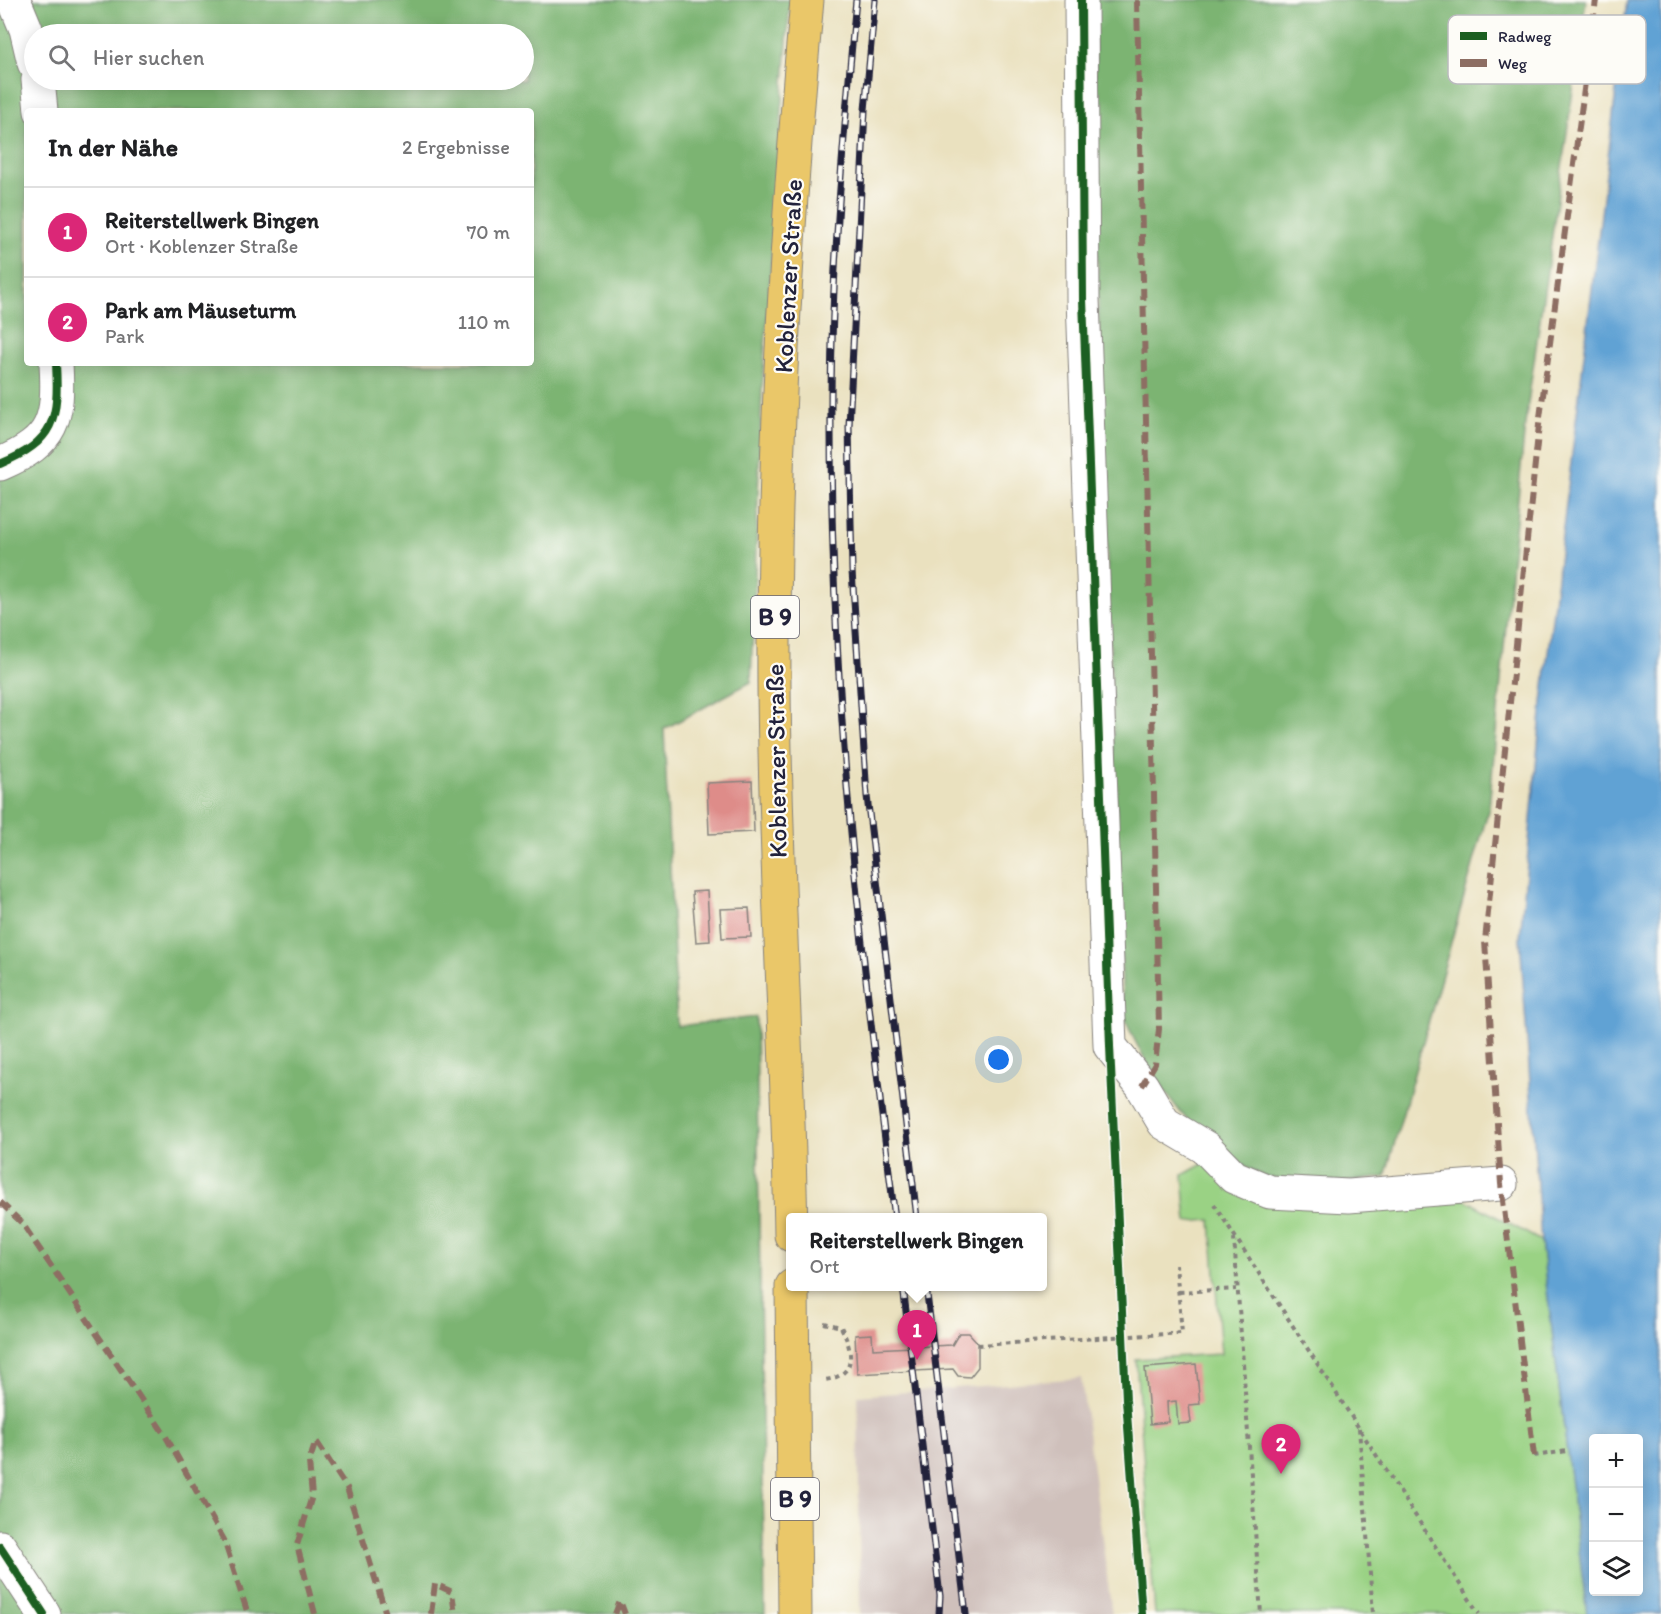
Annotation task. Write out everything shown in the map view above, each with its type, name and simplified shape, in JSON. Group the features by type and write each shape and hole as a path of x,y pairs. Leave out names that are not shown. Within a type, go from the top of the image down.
{"main road":[{"name":"Koblenzer Straße","path":"790,1213 778,896 775,596 778,450 785,302 807,0"},
{"name":"B 9","path":"792,1291 795,1614"}],"street":[{"path":"14,0 24,24"},
{"path":"1081,0 1083,299 1110,1046 1142,1086 1164,1123 1206,1148 1234,1177 1270,1192 1349,1196 1501,1184"},
{"path":"39,90 41,108"},
{"path":"0,464 32,448 45,435 55,416 58,400 56,366"},
{"path":"0,1547 44,1614"}],"path":[{"path":"1261,1614 1234,1237 1479,1614"},
{"path":"978,1345 1182,1333 1176,1265"},
{"path":"1179,1292 1236,1289"},
{"path":"828,1323 841,1327 854,1354 848,1368 840,1377 828,1380"},
{"path":"1359,1427 1372,1614"},
{"path":"1534,1456 1567,1451"}],"shaded area":[{"path":"1081,1378 1112,1614 860,1614 858,1396"}],"green space":[{"path":"0,0 790,0 762,389 751,682 664,729 677,1026 756,1017 765,1614 0,1614"},
{"path":"1094,0 1586,0 1584,15 1448,15 1448,84 1574,84 1525,424 1489,808 1385,1177 1299,1182 1271,1178 1250,1169 1211,1141 1182,1114 1148,1065 1123,1012 1098,302"},
{"path":"1208,1161 1464,1199 1541,1241 1587,1614 1155,1614 1136,1359 1221,1354 1211,1220 1187,1222 1183,1175"}],"water":[{"path":"1627,0 1661,0 1661,1614 1587,1614 1541,1241 1520,938 1542,702 1617,84 1646,84 1646,15 1625,15"}],"building":[{"path":"752,781 754,832 709,834 707,783"},
{"path":"707,891 710,941 696,942 692,892"},
{"path":"749,908 751,937 722,938 720,909"},
{"path":"959,1333 969,1333 978,1343 978,1367 970,1377 958,1376 953,1369 857,1374 855,1335 872,1334 873,1349 952,1345"},
{"path":"1196,1364 1200,1404 1189,1405 1191,1423 1178,1424 1176,1401 1167,1402 1168,1422 1150,1424 1145,1368"}],"railway":[{"path":"856,0 835,268 831,375 832,528 842,726 850,824 894,1213"},
{"path":"875,0 865,110 849,426 852,571 867,796 916,1213"},
{"path":"904,1291 940,1596 939,1614"},
{"path":"927,1291 966,1614"}],"marked path":[{"path":"1137,0 1159,1029 1155,1064 1142,1086"},
{"path":"1594,15 1596,0"},
{"path":"1534,1456 1501,1184 1485,941 1539,425 1585,84"},
{"path":"0,1202 22,1223 165,1435 224,1540 248,1614"},
{"path":"315,1614 297,1545 312,1496 309,1462 316,1441 347,1488 386,1614"},
{"path":"431,1614 435,1584 452,1592 455,1614"},
{"path":"615,1614 620,1601 625,1614"}],"cycle path":[{"path":"1081,0 1083,299 1110,1046 1126,1400 1142,1614"},
{"path":"0,464 32,446 43,437 50,426 56,399 56,366"},
{"path":"0,1547 44,1614"}],"place":[{"name":"Reiterstellwerk Bingen","path":"917,1360"},
{"name":"Park am Mäuseturm","path":"1281,1474"}]}
